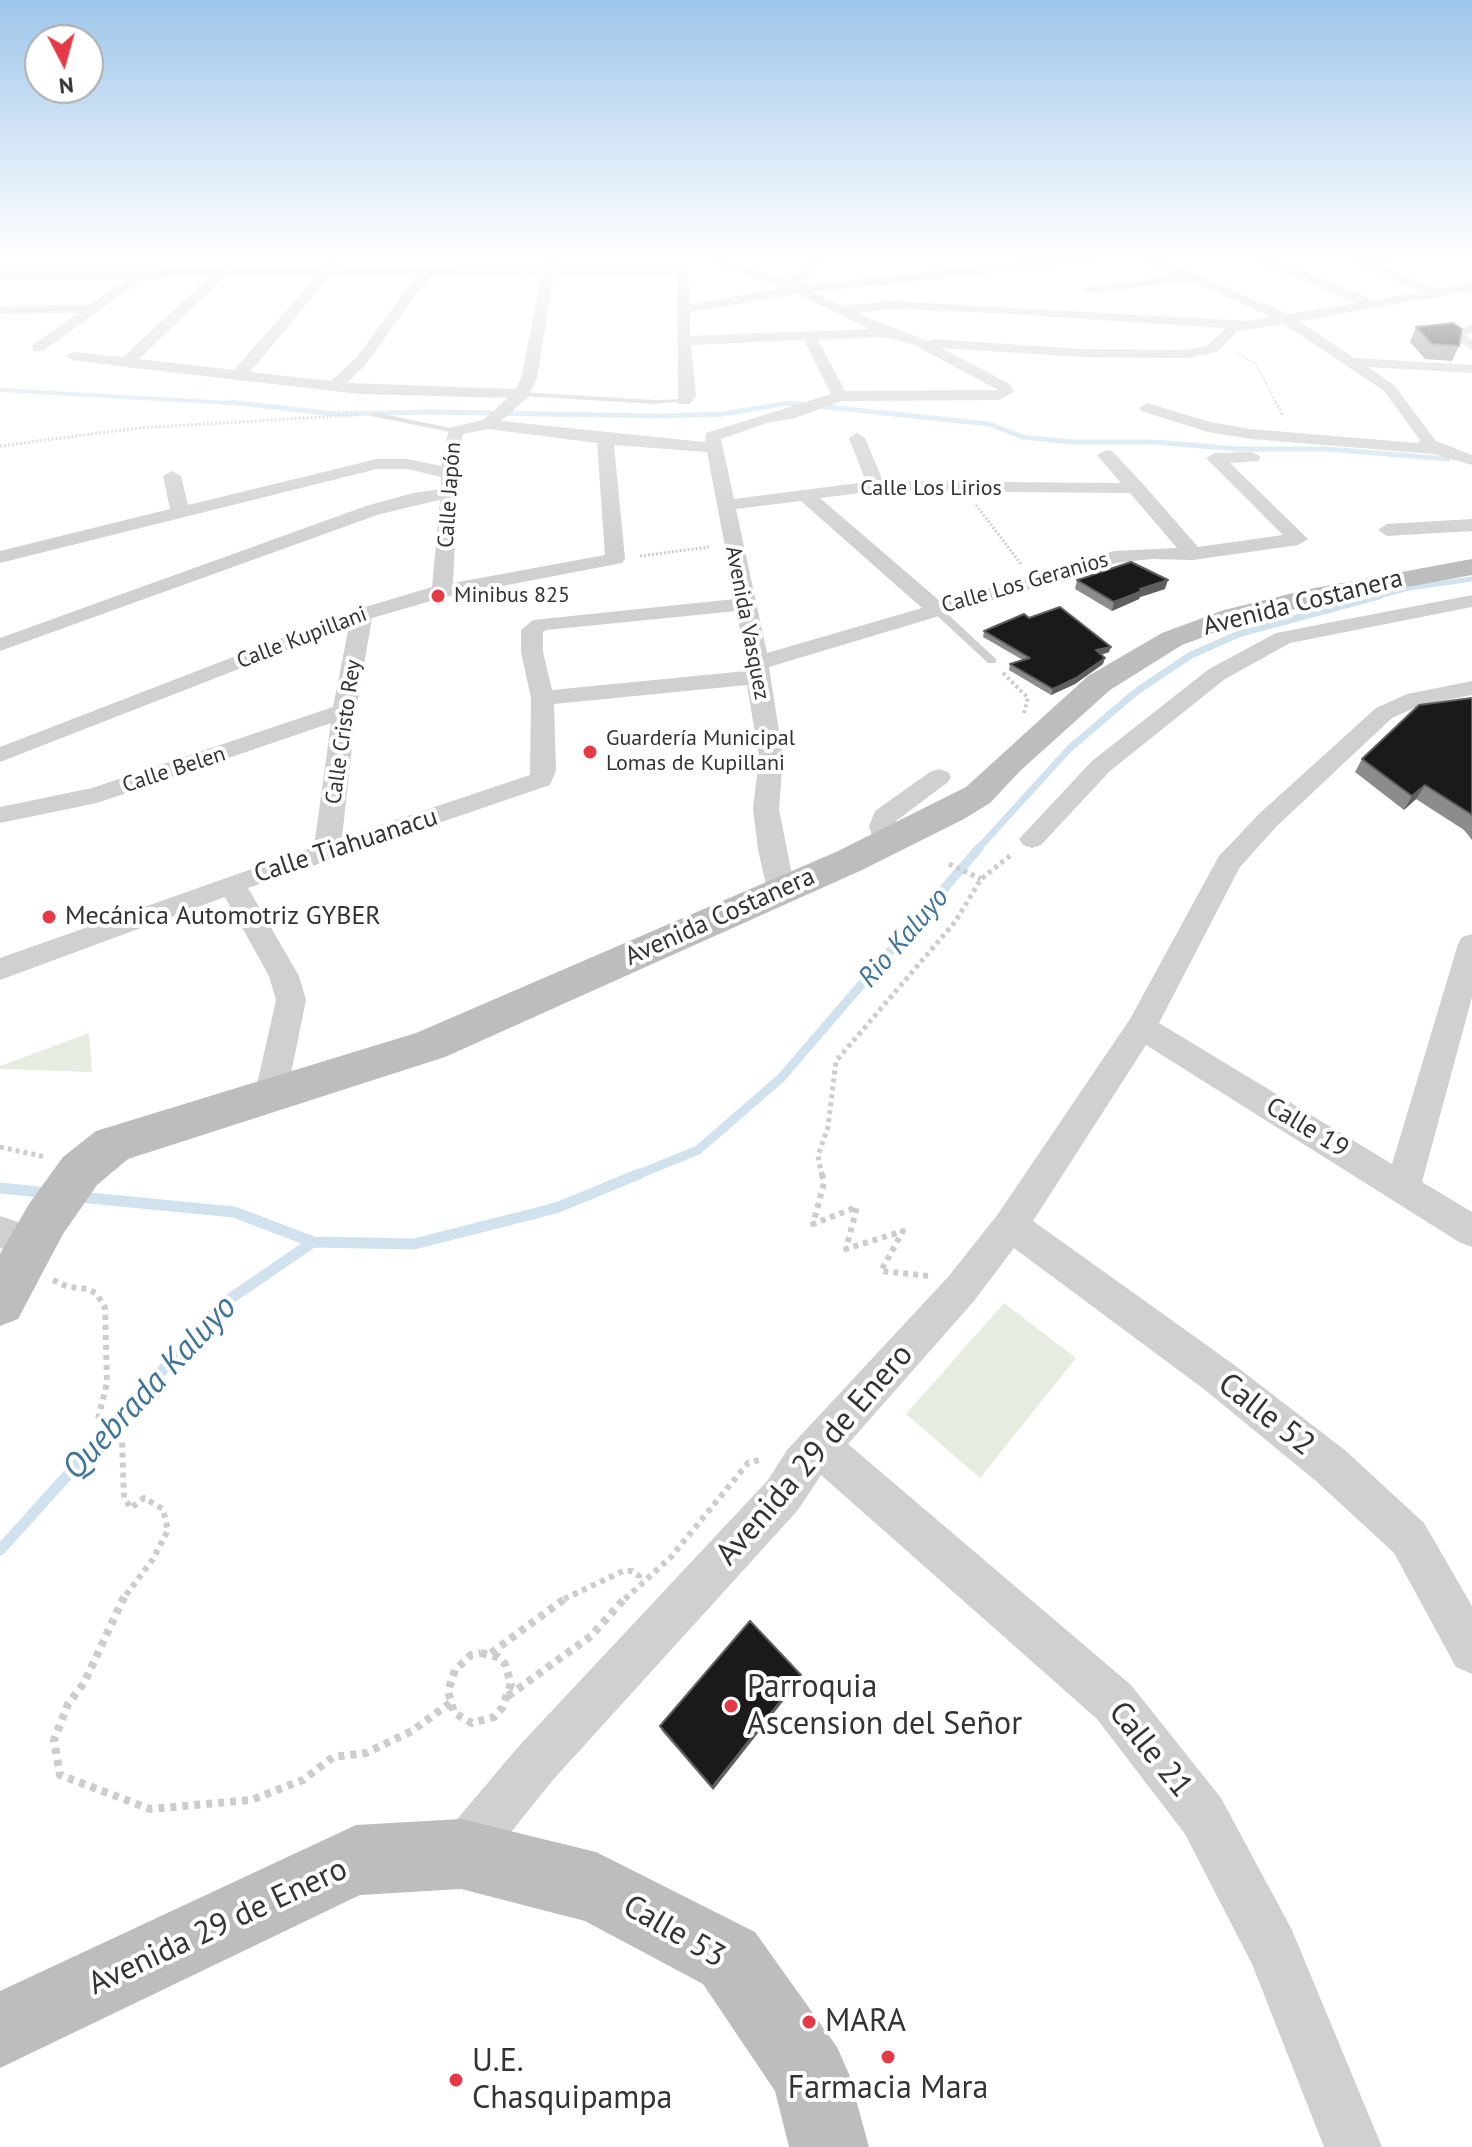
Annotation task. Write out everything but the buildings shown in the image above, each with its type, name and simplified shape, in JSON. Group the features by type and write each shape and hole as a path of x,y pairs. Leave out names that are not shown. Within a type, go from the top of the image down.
{"main road":[{"name":"Avenida Costanera","path":"0,1302 28,1237 80,1171 112,1145 430,1045 885,843 978,795 1099,683 1172,639 1234,616 1310,597 1472,567"},
{"name":"Avenida 29 de Enero","path":"0,2030 356,1860 461,1854"},
{"name":"Calle 53","path":"461,1854 596,1888 729,1958 810,2074 829,2147"}],"street":[{"path":"126,363 136,353"},
{"path":"238,375 257,353"},
{"path":"336,385 367,353"},
{"path":"73,356 390,391 519,396 529,378 533,353"},
{"path":"684,353 688,396 684,401"},
{"path":"818,353 840,396"},
{"path":"490,421 605,439 715,448 712,437 722,432 789,415 840,396 999,395 1006,392 1005,387 940,353"},
{"path":"1020,353 1081,360 1192,353"},
{"path":"1336,353 1389,388 1428,440 1426,443 1443,452 1472,449"},
{"path":"1349,362 1472,369"},
{"name":"Calle Japón","path":"442,591 455,431 490,421 519,396"},
{"path":"1147,408 1208,427 1443,452 1472,460"},
{"path":"857,438 876,486"},
{"path":"605,439 615,559"},
{"name":"Avenida Vasquez","path":"715,448 732,543 747,604 771,757 766,809 781,890"},
{"path":"1106,455 1193,554"},
{"name":"Calle Los Geranios","path":"542,698 758,670 935,608 1114,557 1152,553 1193,554 1298,539 1215,458 1252,457"},
{"path":"0,557 377,464 408,464 450,483"},
{"path":"172,476 180,511"},
{"path":"0,645 450,483"},
{"name":"Calle Los Lirios","path":"726,505 876,486 1137,488"},
{"path":"805,495 935,608"},
{"path":"1387,530 1472,525"},
{"name":"Calle Kupillani","path":"0,755 362,614 442,591 615,559"},
{"path":"1032,839 1101,766 1217,674 1284,638 1472,601"},
{"name":"Calle Tiahuanacu","path":"0,969 232,884 541,780 544,771 542,698 532,652 532,630 540,624 747,604"},
{"name":"Calle Cristo Rey","path":"327,851 344,711 362,614"},
{"name":"Avenida 29 de Enero","path":"461,1854 535,1764 783,1495 811,1456 961,1289 1011,1225 1141,1027 1229,862 1268,820 1384,713 1415,699 1472,688"},
{"name":"Calle Belen","path":"0,815 97,795 344,711"},
{"path":"885,843 884,817 939,777"},
{"path":"232,884 284,976 291,1000 271,1093"},
{"path":"1403,1186 1472,944"},
{"name":"Calle 19","path":"1141,1027 1472,1231"},
{"name":"Calle 52","path":"1011,1225 1219,1377 1331,1466 1409,1538 1472,1651"},
{"name":"Calle 21","path":"811,1456 1114,1702 1203,1816 1273,1949 1353,2147"}],"lane":[{"path":"519,396 684,401"},
{"path":"374,414 455,431"},
{"path":"935,608 992,661"}],"path":[{"path":"1237,353 1256,364 1294,438"},
{"path":"0,446 138,428 374,414"},
{"path":"964,489 1034,581"},
{"path":"615,559 732,543"},
{"path":"992,661 1028,698 1023,716 1005,732 1008,764"},
{"path":"961,1289 950,1278 881,1271 903,1231 846,1249 857,1207 813,1224 824,1183 818,1156 828,1127 836,1061 955,922 981,879 1032,839"},
{"path":"949,864 981,879"},
{"path":"28,1237 54,1280 68,1287 88,1289 97,1294 105,1308 107,1383 98,1419 122,1439 124,1498 131,1508 144,1498 163,1509 168,1530 153,1559 127,1590 84,1683 68,1704 54,1740 60,1775 150,1809 251,1800 303,1780 333,1757 366,1753 412,1731 450,1703"},
{"path":"508,1696 591,1636 640,1583 670,1558 748,1463 811,1456"},
{"path":"490,1653 505,1664 511,1684 508,1696 494,1717 472,1723 462,1720 450,1703 448,1691 455,1670 471,1655 490,1653 573,1593 601,1584 623,1571 632,1571 639,1576 640,1583"}],"shaded area":[{"path":"89,1033 92,1072 0,1069 0,1066"},
{"path":"1004,1303 1076,1358 980,1478 906,1414"}],"waterway":[{"path":"0,390 247,404"},
{"path":"230,402 247,404"},
{"path":"247,404 335,414 431,412 662,416 723,414 783,404"},
{"path":"783,404 799,404"},
{"path":"783,404 799,404"},
{"path":"799,404 989,424 1023,437 1070,442 1153,442 1238,449 1327,449 1448,459"},
{"name":"Rio Kaluyo","path":"1371,598 1409,588 1472,579"},
{"name":"Rio Kaluyo","path":"977,850 1070,748 1137,691 1191,655 1241,633 1379,596"},
{"name":"Rio Kaluyo","path":"634,1176 698,1150 781,1078 979,848"},
{"name":"Rio Kaluyo","path":"313,1242 414,1244 556,1208 639,1174"},
{"path":"0,1188 48,1193"},
{"path":"79,1197 234,1212 313,1242"},
{"name":"Quebrada Kaluyo","path":"0,1550 221,1305 313,1242"}],"place":[{"name":"Minibus 825","path":"438,596"},
{"name":"Guardería Municipal Lomas de Kupillani","path":"590,752"},
{"name":"Mecánica Automotriz GYBER","path":"49,917"},
{"name":"Parroquia Ascension del Señor","path":"731,1706"},
{"name":"MARA","path":"809,2022"},
{"name":"Farmacia Mara","path":"888,2057"},
{"name":"U.E. Chasquipampa","path":"456,2080"}]}
